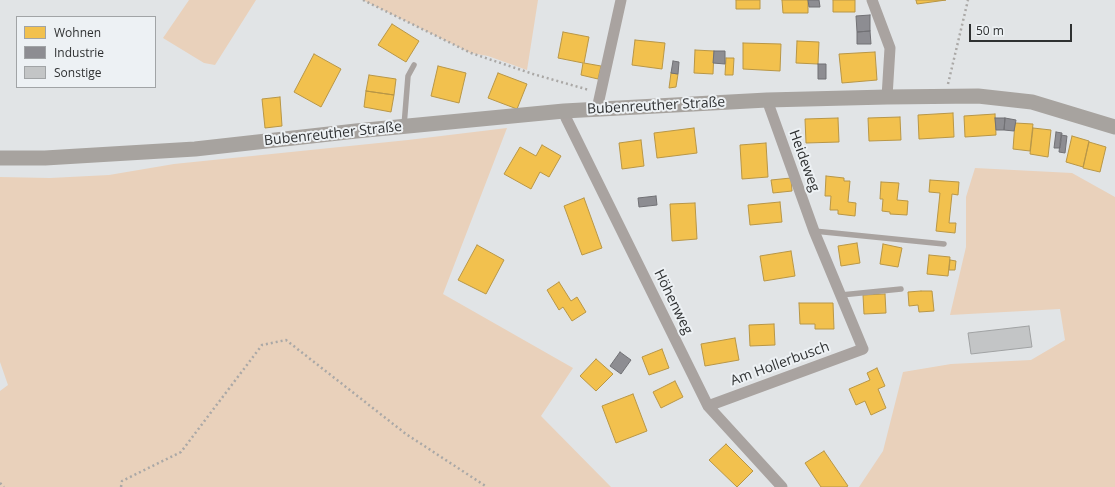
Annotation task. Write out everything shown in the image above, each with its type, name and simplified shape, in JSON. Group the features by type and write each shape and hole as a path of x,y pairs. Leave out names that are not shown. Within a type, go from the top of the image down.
{"street":[{"path":"597,109 621,0"},
{"path":"872,0 890,48 887,97"},
{"name":"Bubenreuther Straße","path":"0,158 45,158 195,149 404,126 597,109 767,100 978,96 1032,102 1115,127"},
{"name":"Heideweg","path":"767,100 814,232 863,349"},
{"name":"Höhenweg","path":"564,112 569,125 708,406 782,487"},
{"name":"Am Hollerbusch","path":"708,406 863,349"}],"lane":[{"path":"404,126 408,76 414,65"},
{"path":"814,232 944,244"},
{"path":"841,295 901,289"}],"path":[{"path":"363,0 471,53 533,74 601,94"},
{"path":"945,96 968,0"},
{"path":"121,487 122,481 180,452 262,345 286,340 406,434 487,487"},
{"path":"0,483 3,487"}],"shaded area":[{"path":"189,0 256,0 215,65 204,63 163,38"},
{"path":"363,0 538,0 527,70 488,56 471,53"},
{"path":"507,128 443,294 573,368 541,416 611,487 0,487 0,391 8,385 0,362 0,177 50,178 109,175 174,164 408,140"},
{"path":"975,168 1072,173 1115,197 1115,487 859,487 883,451 903,372 951,364 1031,360 1065,340 1060,309 950,315 966,247 966,197"}],"building: Wohnen":[{"path":"736,0 760,0 760,9 736,9"},
{"path":"782,0 808,0 808,13 783,13"},
{"path":"833,0 855,0 855,12 833,12"},
{"path":"916,0 946,0 917,4"},
{"path":"392,24 419,41 406,62 378,45"},
{"path":"563,32 589,37 584,63 601,66 598,79 581,75 583,63 558,58"},
{"path":"635,40 665,43 662,69 632,65"},
{"path":"797,41 819,42 818,64 796,63"},
{"path":"743,43 781,44 780,71 743,69"},
{"path":"695,50 714,51 713,74 694,73"},
{"path":"875,52 877,80 842,83 839,54"},
{"path":"314,54 341,69 321,107 294,92"},
{"path":"726,58 734,58 733,75 725,75"},
{"path":"438,66 466,73 459,103 431,96"},
{"path":"498,73 527,84 517,109 488,98"},
{"path":"671,73 678,74 676,87 669,88"},
{"path":"369,75 396,79 394,95 366,91"},
{"path":"366,91 394,95 391,112 364,107"},
{"path":"280,97 282,126 265,128 262,99"},
{"path":"953,113 954,137 919,139 918,115"},
{"path":"995,114 996,135 965,137 964,116"},
{"path":"900,117 901,140 869,141 868,118"},
{"path":"838,118 839,142 806,143 805,119"},
{"path":"1015,123 1033,124 1030,151 1013,149"},
{"path":"694,128 697,153 657,158 654,133"},
{"path":"1033,128 1051,130 1048,157 1030,154"},
{"path":"1072,136 1089,141 1083,167 1066,162"},
{"path":"641,140 644,166 622,169 619,143"},
{"path":"1089,142 1106,147 1100,172 1083,168"},
{"path":"766,143 768,177 742,179 740,145"},
{"path":"542,145 561,156 549,177 540,172 531,189 504,174 520,147 536,156"},
{"path":"826,176 844,178 844,181 850,181 848,202 856,203 855,216 838,214 838,210 830,210 831,196 825,196"},
{"path":"791,178 792,191 773,193 771,180"},
{"path":"930,180 959,182 958,195 952,194 949,223 956,223 955,233 936,231 940,193 929,192"},
{"path":"881,182 899,183 897,200 908,201 907,215 890,214 890,212 882,211 883,199 880,199"},
{"path":"584,198 602,248 582,255 564,206"},
{"path":"780,202 782,222 750,225 748,205"},
{"path":"695,203 697,239 672,241 670,204"},
{"path":"857,243 860,263 841,266 838,246"},
{"path":"883,244 902,248 898,267 880,264"},
{"path":"477,245 504,260 486,294 458,280"},
{"path":"791,251 795,276 764,281 760,256"},
{"path":"929,255 950,257 948,276 927,274"},
{"path":"950,260 956,261 955,270 949,270"},
{"path":"559,282 571,301 577,297 586,312 572,321 563,307 559,310 547,290"},
{"path":"932,291 934,311 919,312 918,305 909,306 908,292"},
{"path":"885,294 886,313 864,314 863,295"},
{"path":"799,303 833,303 834,329 815,329 815,324 800,324"},
{"path":"774,324 775,345 750,346 749,325"},
{"path":"735,338 739,360 705,366 701,344"},
{"path":"662,349 669,368 649,375 642,357"},
{"path":"596,359 613,374 596,391 580,376"},
{"path":"877,368 885,386 878,389 886,408 871,415 865,401 856,405 849,389 870,380 867,373"},
{"path":"675,381 683,397 661,408 653,392"},
{"path":"633,394 647,431 616,443 602,406"},
{"path":"726,444 753,471 737,487 709,460"},
{"path":"824,451 848,486 821,487 805,463"}],"building: Industrie":[{"path":"808,0 819,0 820,7 809,7"},
{"path":"870,15 870,31 857,32 856,16"},
{"path":"870,31 871,44 857,44 857,32"},
{"path":"714,51 725,51 725,64 713,63"},
{"path":"673,61 679,62 678,74 671,73"},
{"path":"818,64 826,64 826,79 818,79"},
{"path":"995,118 1005,118 1004,130 996,130"},
{"path":"1005,118 1016,120 1014,131 1004,130"},
{"path":"1056,132 1062,133 1060,148 1054,148"},
{"path":"1061,135 1067,136 1065,153 1059,152"},
{"path":"656,196 657,205 639,207 638,198"},
{"path":"620,352 631,360 621,374 610,366"}],"building: Sonstige":[{"path":"1029,326 1032,347 971,354 968,333"}]}
